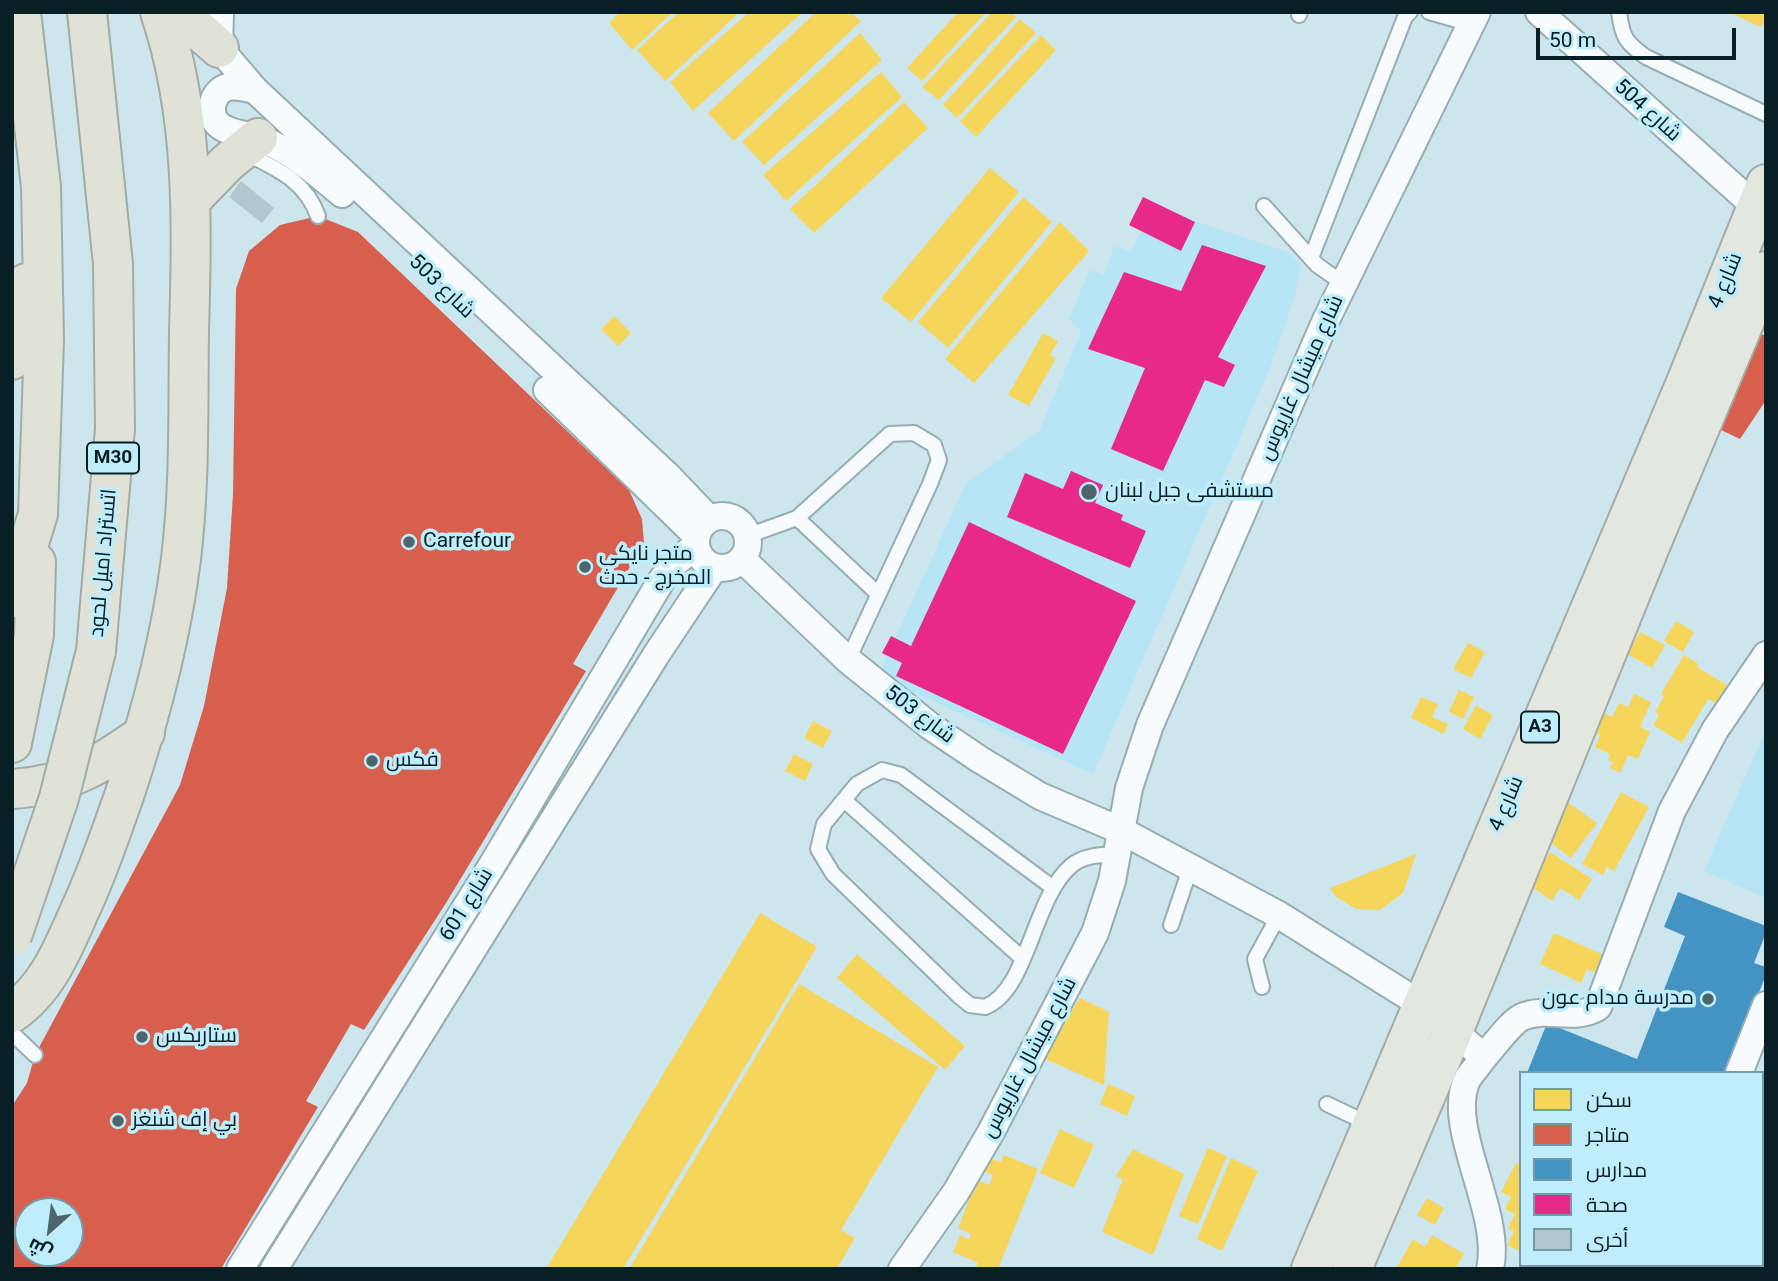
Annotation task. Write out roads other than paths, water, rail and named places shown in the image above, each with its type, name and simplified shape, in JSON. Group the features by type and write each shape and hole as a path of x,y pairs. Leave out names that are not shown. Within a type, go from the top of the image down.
{"highway":[{"path":"12,743 34,635 44,340 41,187 21,12"},
{"name":"اتستراد اميل لحود","path":"12,936 59,798 96,651 115,429 113,264 87,12"},
{"path":"12,1013 28,1000 56,964 100,866 145,733 163,663 181,558 186,488 191,200 185,120 178,72 160,12"},
{"path":"178,12 219,30"},
{"path":"191,200 249,144"},
{"path":"12,360 41,187"},
{"name":"شارع 4","path":"1311,1269 1763,203"},
{"name":"شارع 4","path":"1352,1269 1454,1029 1653,539 1766,271"},
{"path":"12,598 37,514"},
{"path":"12,789 37,788 65,780 108,760 145,733"}],"street":[{"name":"شارع 504","path":"1539,12 1763,203"},
{"name":"شارع ميشال غاريوس","path":"902,1269 969,1170 1083,958 1102,914 1120,843 1129,788 1150,725 1308,359 1474,18"},
{"name":"شارع 503","path":"219,30 255,90 668,477 700,533"},
{"name":"شارع 503","path":"255,90 231,86 219,92 211,106 216,124 249,144 277,146 301,160 350,200 700,533"},
{"path":"719,516 729,517 738,522 745,548 734,566 714,568 705,563 699,555 700,533 719,516"},
{"name":"شارع 601","path":"240,1269 484,863 661,581 700,533"},
{"name":"شارع 503","path":"745,548 848,660 930,726 979,759 1120,843"},
{"name":"شارع 601","path":"274,1269 649,666 714,568"},
{"path":"1490,1269 1489,1215 1467,1145 1462,1102 1468,1080 1484,1057 1516,1021 1524,1016 1536,1013 1584,1013 1598,1007 1672,811 1715,730 1766,655"},
{"path":"1120,843 1191,866 1279,915 1422,1005 1454,1029 1484,1057"},
{"path":"1740,1071 1766,1005"}],"lane":[{"path":"1311,258 1405,17 1410,12"},
{"path":"1429,12 1474,18"},
{"path":"1619,12 1621,31 1631,46 1646,57 1766,114"},
{"path":"249,144 299,184 309,196 318,216"},
{"path":"1264,206 1326,273 1344,284"},
{"path":"745,548 797,518 890,434 914,433 934,445 939,460 848,660"},
{"path":"797,518 878,594"},
{"path":"1052,887 901,775 882,770 857,784 824,824 818,849 833,874 958,996 978,1007 992,1004 1011,984 1052,887 1072,864 1120,843"},
{"path":"844,800 1022,958"},
{"path":"1171,925 1191,866"},
{"path":"1262,987 1255,959 1279,915"},
{"path":"12,1032 35,1055"},
{"path":"1327,1104 1372,1126"}],"place":[{"name":"مستشفى جبل لبنان","path":"1089,492"},
{"name":"Carrefour","path":"409,542"},
{"name":"متجر نايكي المخرج - حدث","path":"585,567"},
{"name":"فكس","path":"372,761"},
{"name":"مدرسة مدام عون","path":"1708,999"},
{"name":"ستاربكس","path":"142,1037"},
{"name":"بي إف شنغز","path":"118,1121"}]}
